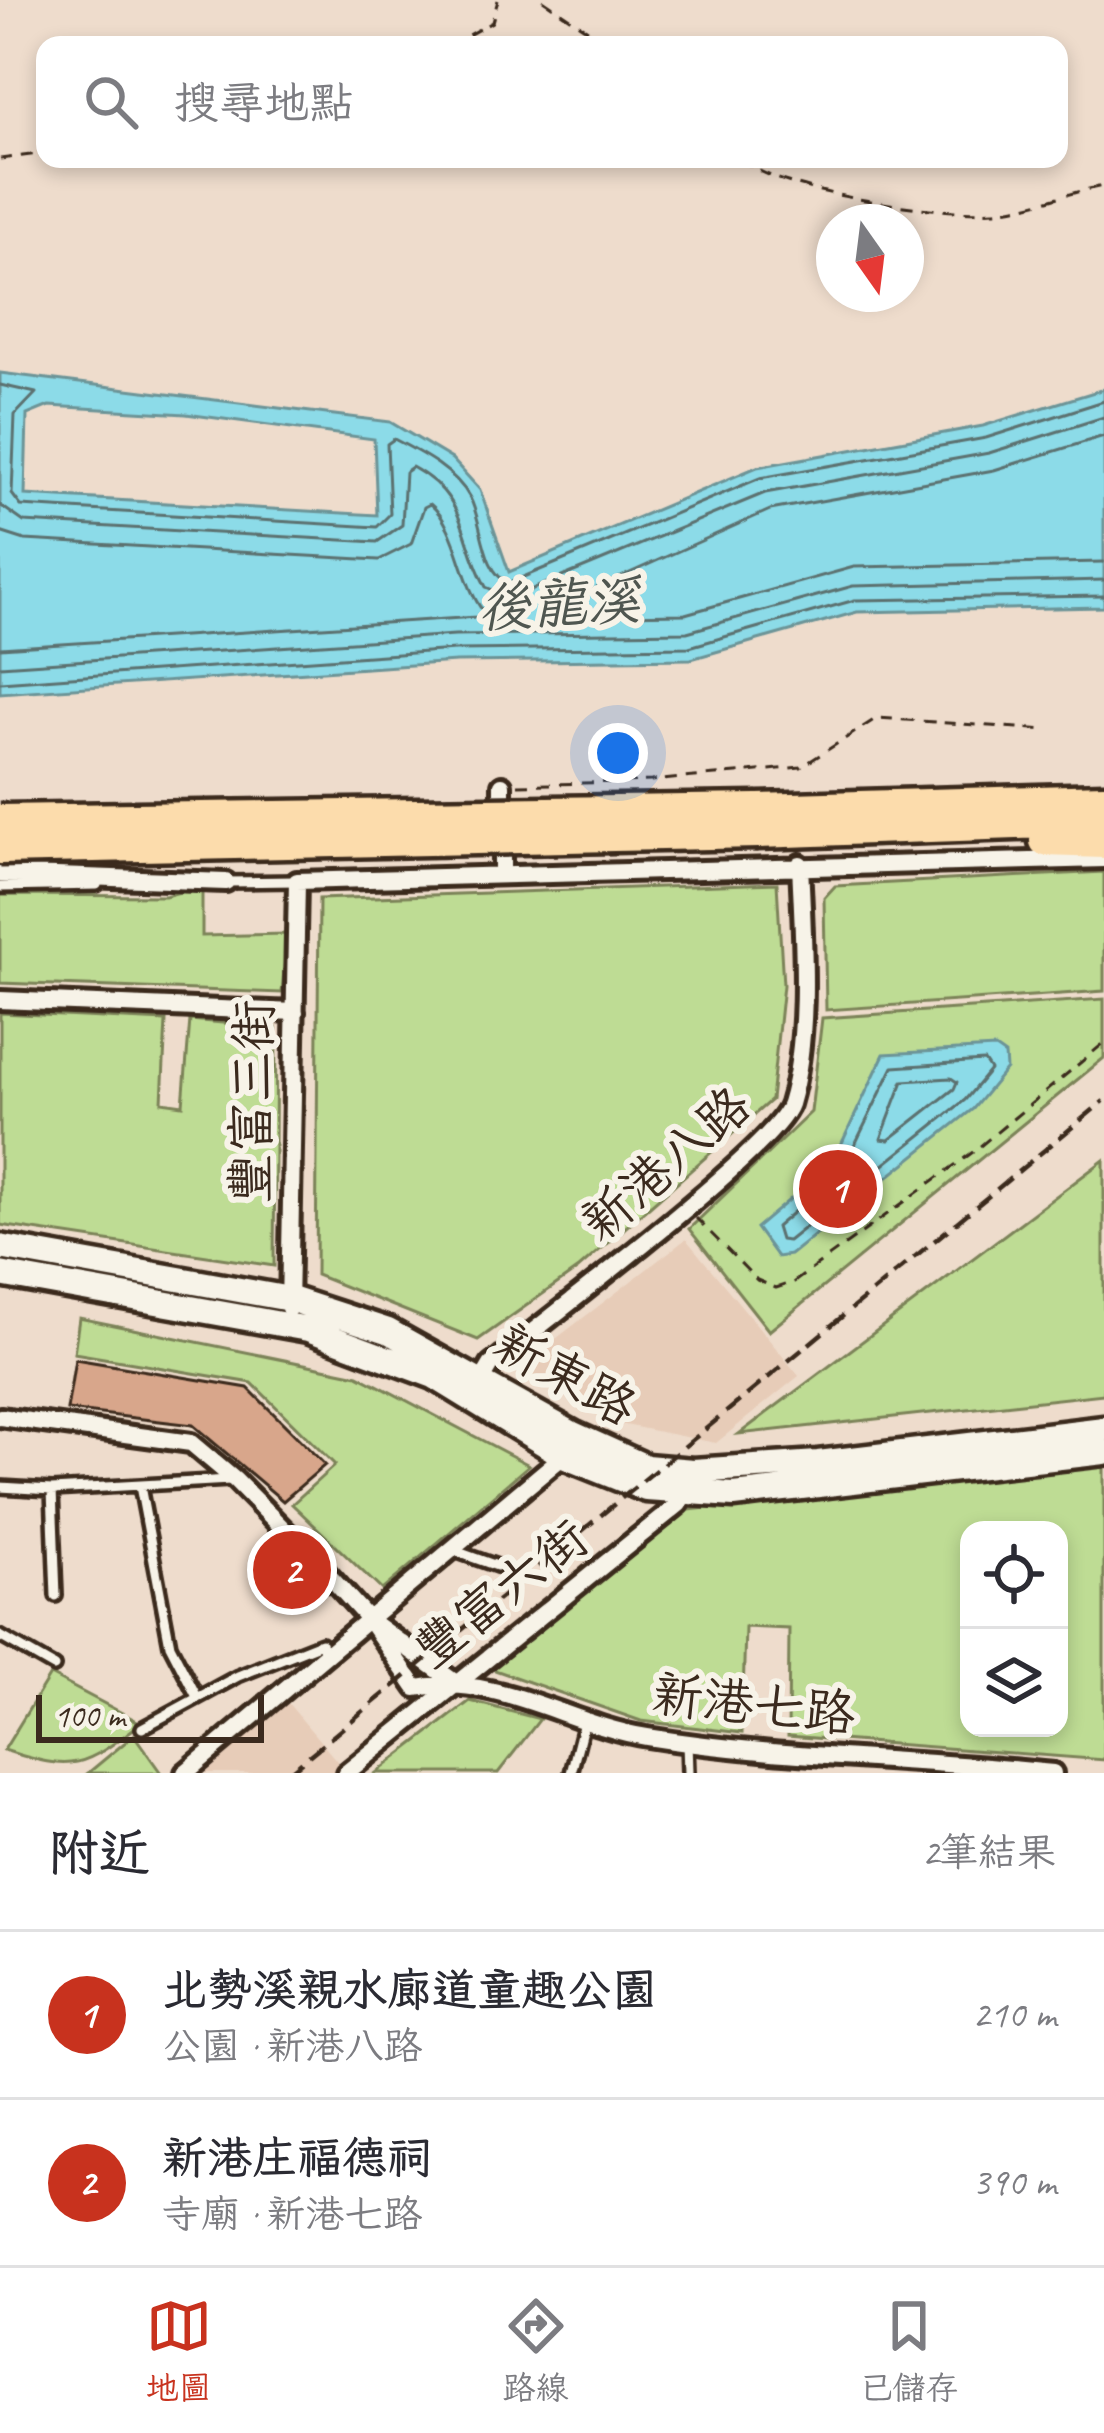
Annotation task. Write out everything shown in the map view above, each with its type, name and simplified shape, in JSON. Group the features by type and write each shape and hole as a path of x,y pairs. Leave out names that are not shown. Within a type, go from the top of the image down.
{"highway":[{"path":"0,849 757,821 1104,799"},
{"path":"0,820 757,821 811,831 1104,843"},
{"path":"811,831 1104,821"}],"main road":[{"name":"新東路","path":"0,1247 289,1311 434,1376 477,1388 646,1489 1104,1429"},
{"name":"新東路","path":"0,1274 289,1311"},
{"name":"新東路","path":"689,1483 734,1495 1104,1451"}],"street":[{"path":"502,785 502,874"},
{"path":"296,881 1104,859"},
{"name":"新港八路","path":"477,1388 491,1364 742,1160 789,1108 804,966 800,864"},
{"path":"0,874 226,882"},
{"name":"豐富三街","path":"289,1311 296,881"},
{"path":"0,1000 295,1012"},
{"name":"新港七路","path":"0,1417 190,1443 235,1480 370,1621 416,1688 453,1681"},
{"path":"185,1773 454,1551 570,1445"},
{"name":"豐富六街","path":"346,1773 453,1681 476,1669 689,1483"},
{"name":"新港七路","path":"370,1621 453,1681 642,1737 838,1765 1053,1773"}],"lane":[{"path":"0,887 296,881"},
{"path":"0,1487 52,1490 235,1480"},
{"path":"140,1486 170,1645 196,1696"},
{"path":"52,1490 56,1596"},
{"path":"454,1551 497,1566"},
{"path":"0,1636 54,1666"},
{"path":"142,1728 196,1696 321,1642 326,1655"},
{"path":"571,1773 586,1718"},
{"path":"687,1742 688,1773"}],"path":[{"path":"466,36 492,22 498,0"},
{"path":"543,0 597,36"},
{"path":"0,159 36,154"},
{"path":"750,168 757,175 824,194 993,212 1104,186"},
{"path":"502,785 651,781 801,767 877,718 1047,730"},
{"path":"695,1217 757,1280 776,1288 794,1282 974,1152 1104,1043"}],"shaded area":[{"path":"686,1239 799,1376 716,1443 610,1422 531,1376 540,1351"},
{"path":"287,1702 342,1767 335,1773 204,1773"}],"green space":[{"path":"1104,872 1104,991 826,1010 824,898 835,886"},
{"path":"777,883 783,985 771,1100 578,1269 478,1340 316,1275 319,899"},
{"path":"191,889 202,892 202,936 287,934 282,993 0,983 0,895 165,896"},
{"path":"1104,999 1104,1058 769,1331 689,1229 811,1112 822,1018"},
{"path":"0,1013 166,1021 162,1102 183,1105 190,1020 276,1028 274,1266 0,1225"},
{"path":"1104,1160 1104,1394 739,1434"},
{"path":"79,1318 358,1375 529,1465 382,1590 292,1504 335,1465 252,1383 74,1353"},
{"path":"1104,1464 1104,1760 788,1736 789,1629 745,1627 742,1733 641,1721 489,1668 689,1510"},
{"path":"50,1675 141,1723 77,1762 47,1762 4,1750"},
{"path":"470,1701 540,1719 498,1773 376,1773"},
{"path":"134,1735 161,1773 88,1773"}],"water":[{"name":"後龍溪","path":"0,373 390,422 452,459 480,490 509,572 757,467 983,426 1104,389 1104,607 857,612 691,659 456,662 0,693","holes":["49,406 186,414 374,439 377,515 25,495 27,415"]},
{"path":"995,1048 1005,1055 1006,1069 973,1109 790,1255 777,1257 756,1228 832,1164 884,1054"}],"building":[{"path":"75,1359 248,1388 325,1465 283,1501 193,1425 67,1410"}],"railway":[{"path":"288,1773 1104,1101"}],"place":[{"name":"北勢溪親水廊道童趣公園","path":"838,1189"},
{"name":"新港庄福德祠","path":"292,1570"}]}
